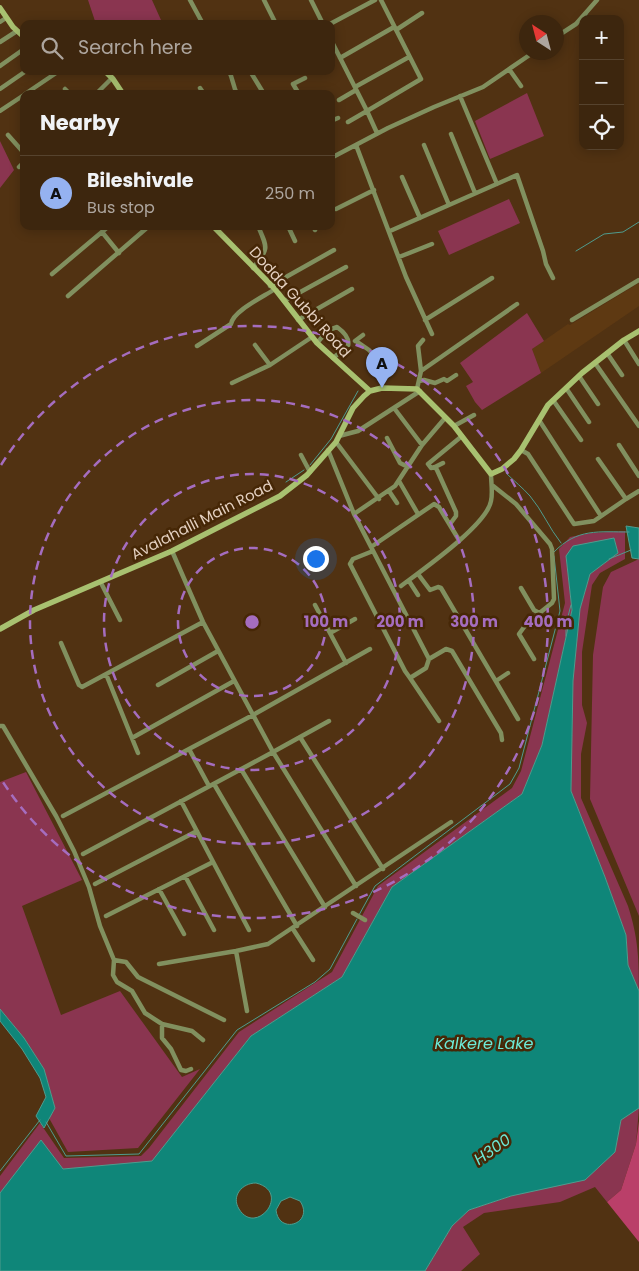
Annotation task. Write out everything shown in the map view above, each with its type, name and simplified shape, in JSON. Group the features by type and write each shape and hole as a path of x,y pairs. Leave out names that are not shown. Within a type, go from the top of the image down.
{"main road":[{"path":"0,8 20,34"},
{"path":"109,75 120,90"},
{"name":"Dodda Gubbi Road","path":"217,230 273,288 317,343 370,391"},
{"path":"370,391 382,388 419,390 454,426 491,474 502,469 514,459 553,400 607,353 639,331"},
{"name":"Avalahalli Main Road","path":"0,629 34,610 101,583 172,551 280,496 310,472 337,439 353,408 370,391"}],"street":[{"path":"190,0 201,20"},
{"path":"264,0 274,20"},
{"path":"311,0 322,20"},
{"path":"335,21 375,0"},
{"path":"348,122 421,79 381,0"},
{"path":"564,32 576,24 597,0"},
{"path":"340,58 422,13"},
{"path":"0,22 6,18"},
{"path":"0,42 17,31"},
{"path":"335,48 377,134"},
{"path":"0,66 20,52"},
{"path":"339,100 409,56"},
{"path":"335,155 434,106 483,87 523,60"},
{"path":"510,69 521,86"},
{"path":"0,89 20,75"},
{"path":"31,90 53,75"},
{"path":"230,75 236,90"},
{"path":"254,75 262,90"},
{"path":"100,90 112,78"},
{"path":"297,90 293,84 305,78"},
{"path":"460,96 497,184"},
{"path":"0,111 20,97"},
{"path":"450,134 475,193"},
{"path":"8,135 20,148"},
{"path":"356,145 399,258 432,334"},
{"path":"424,145 449,205"},
{"path":"390,231 517,175 544,259 553,278"},
{"path":"402,177 420,218"},
{"path":"336,209 374,190"},
{"path":"52,274 104,230"},
{"path":"68,296 144,230"},
{"path":"254,268 266,250 260,230"},
{"path":"290,230 295,241"},
{"path":"102,232 119,252"},
{"path":"399,258 432,244"},
{"path":"197,346 231,324 232,318 273,288 334,250"},
{"path":"284,301 346,267"},
{"path":"425,320 492,278"},
{"path":"572,320 639,280"},
{"path":"298,320 352,289"},
{"path":"421,371 517,304"},
{"path":"317,343 329,330 337,327 348,338 349,343"},
{"path":"333,358 348,346 349,343 356,341 363,335"},
{"path":"232,383 270,365 312,337"},
{"path":"379,499 337,439 358,431 419,390 421,371 418,346 423,340"},
{"path":"624,340 639,364"},
{"path":"356,341 369,350 381,363"},
{"path":"255,345 270,365"},
{"path":"607,353 622,375"},
{"path":"595,363 639,426"},
{"path":"419,381 424,380 435,383 444,379 447,381 456,375"},
{"path":"579,376 598,404"},
{"path":"566,388 589,422"},
{"path":"553,400 581,440"},
{"path":"394,408 422,445"},
{"path":"454,426 474,415"},
{"path":"354,514 379,499 399,481 422,445 445,418"},
{"path":"539,420 601,516"},
{"path":"442,463 435,467 428,466 430,462 462,436"},
{"path":"387,438 400,463 408,467"},
{"path":"619,445 639,476"},
{"path":"328,450 354,514 429,659"},
{"path":"521,450 528,454 574,524 594,521 639,491"},
{"path":"301,455 310,472"},
{"path":"598,459 626,499"},
{"path":"435,467 456,512 456,516 450,524"},
{"path":"401,586 473,528 488,510 492,501 491,474"},
{"path":"399,481 418,514"},
{"path":"492,485 516,504 551,547 554,599 523,626 520,634 534,659"},
{"path":"389,491 397,504"},
{"path":"439,721 405,671 350,564 353,559 372,549 418,514 436,504 459,540"},
{"path":"172,551 203,622 234,681 273,752 356,886"},
{"path":"418,574 430,590 438,587 441,588 518,718"},
{"path":"408,581 418,595"},
{"path":"101,583 120,620"},
{"path":"521,588 534,610 538,613"},
{"path":"315,605 346,662"},
{"path":"330,633 355,619"},
{"path":"61,643 80,687 203,622"},
{"path":"410,678 426,668 429,659 446,648 452,651 501,733 502,740"},
{"path":"63,816 253,715 370,649"},
{"path":"158,685 218,651"},
{"path":"496,681 508,673"},
{"path":"106,674 138,753"},
{"path":"132,738 234,681"},
{"path":"83,854 329,721"},
{"path":"0,726 3,726 18,750 74,851 89,887 100,926 114,960 113,975 117,982 132,991 146,1013 162,1024 192,1031 203,1040"},
{"path":"300,737 383,869"},
{"path":"188,749 313,960"},
{"path":"241,769 326,907"},
{"path":"181,801 249,930"},
{"path":"159,964 262,946 295,928 451,822"},
{"path":"96,884 197,831"},
{"path":"106,916 213,862"},
{"path":"185,876 214,930"},
{"path":"160,889 184,934"},
{"path":"236,951 248,1011"},
{"path":"114,960 126,962 138,977 224,1020"},
{"path":"162,1024 162,1038 170,1049 177,1065 181,1070 191,1069"}],"shaded area":[{"path":"88,0 152,0 161,20 95,20"},
{"path":"527,93 544,136 490,159 475,121"},
{"path":"0,141 14,170 0,188"},
{"path":"509,199 520,223 449,255 438,231"},
{"path":"639,283 639,306 541,373 532,349 568,324 570,325"},
{"path":"527,313 544,341 532,349 541,373 482,410 466,386 473,382 460,363"},
{"path":"625,531 625,559 600,573 592,585 582,652 582,705 587,723 581,754 581,798 628,906 637,948 639,991 628,965 626,935 571,791 573,681 580,609 590,574 618,553 614,538 566,556 572,610 542,745 522,794 392,887 342,977 251,1036 152,1162 63,1169 0,1193 0,1176 40,1123 64,1158 141,1156 239,1032 332,972 378,886 512,788 521,771 565,603 559,549 570,537 591,533"},
{"path":"639,559 639,916 590,799 593,655 603,587 611,572"},
{"path":"26,772 82,880 22,906 61,1015 120,991 182,1077 200,1069 138,1148 68,1152 49,1118 55,1108 44,1069 24,1038 0,1009 0,782"},
{"path":"639,1108 636,1144 621,1190 607,1202 595,1187 560,1202 484,1213 463,1227 480,1254 461,1271 425,1271 452,1226 469,1210 511,1196 615,1152 621,1120"},
{"path":"639,1121 639,1242 607,1202 621,1190 636,1144"}],"water":[{"path":"626,526 639,528 639,559 632,558"},
{"name":"Kalkere Lake","path":"614,538 618,553 590,574 580,609 573,681 571,791 626,935 628,965 639,991 639,1108 621,1120 615,1152 585,1180 511,1196 469,1210 452,1226 425,1271 0,1271 0,1193 41,1140 63,1169 152,1161 251,1036 342,977 392,887 522,794 542,745 572,610 566,556 573,546","holes":["256,1183 266,1188 271,1195 271,1203 267,1210 254,1218 246,1216 239,1209 236,1199 242,1188","290,1197 300,1201 303,1209 303,1215 295,1224 283,1223 276,1210 281,1201"]},
{"path":"0,1009 24,1038 44,1069 55,1108 44,1128 36,1116 46,1097 40,1078 22,1049 0,1021"}],"waterway":[{"path":"586,15 589,11"},
{"path":"576,251 604,234 623,232 639,222"},
{"path":"310,465 331,439 358,391"},
{"path":"286,482 304,470"},
{"path":"506,473 534,501 561,543"},
{"path":"554,552 563,544 580,535 598,532 629,532"},
{"path":"609,559 631,550"},
{"path":"359,915 375,886 510,784 519,768 560,611 554,556"},
{"path":"566,636 566,624 571,605"},
{"path":"46,1122 66,1156 139,1154 237,1030 315,982 330,969 357,919"},
{"path":"0,1171 40,1120"}],"place":[{"name":"Bileshivale","path":"382,388"}],"water label":[{"name":"H300","path":"492,1149"}]}
